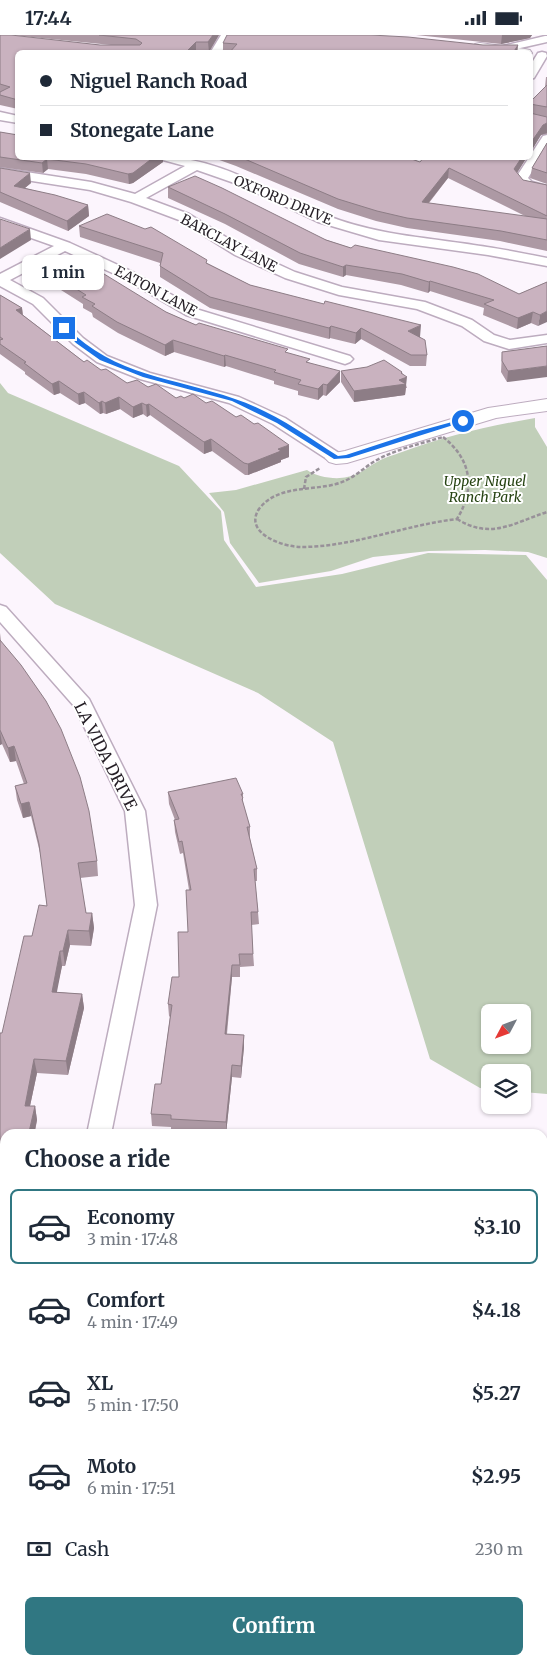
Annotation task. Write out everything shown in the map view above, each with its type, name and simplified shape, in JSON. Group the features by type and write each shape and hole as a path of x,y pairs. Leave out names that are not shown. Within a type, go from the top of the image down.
{"street":[{"path":"217,50 226,35"},
{"path":"503,49 530,44 545,38"},
{"path":"467,46 508,50"},
{"path":"533,69 540,55"},
{"path":"0,116 15,119"},
{"path":"543,189 527,185 521,179 547,139"},
{"name":"OXFORD DRIVE","path":"178,160 245,182 323,219 384,237 488,251 547,262"},
{"path":"136,199 196,165"},
{"name":"BARCLAY LANE","path":"0,172 91,187 136,199 184,217 240,252 290,275 338,291 420,305 467,323 489,338 509,345 547,339"},
{"name":"EATON LANE","path":"0,223 65,246 126,274 191,312 345,359"},
{"path":"0,279 65,246"},
{"path":"0,279 38,301 78,341 102,359 145,376 234,400 279,421 336,458 347,457 421,432 495,412 547,405"},
{"name":"LA VIDA DRIVE","path":"0,611 82,703 135,811 146,905 100,1129"}],"path":[{"path":"457,519 463,510 468,486 466,465 455,447 443,437 376,460 350,479 336,484 304,489 269,499 260,508 256,521 261,533 270,540 299,547 322,545 436,521 457,519 472,528 483,530 496,529 547,512"},
{"path":"304,489 306,477 336,458"}],"green space":[{"path":"0,383 8,393 179,466 221,511 224,540 256,587 342,574 428,553 526,555 547,580 547,1094 531,1093 531,1064 481,1064 481,1088 430,1059 333,742 258,693 55,604 0,553"},
{"name":"Upper Niguel Ranch Park","path":"535,418 535,427 547,447 547,558 528,552 485,550 429,551 373,557 331,571 259,583 230,543 224,512 209,493 236,490 307,470 326,477 342,478 352,476 383,459 418,446 484,428"}],"building":[{"path":"0,35 100,45 140,45 142,43 136,39 99,35 213,35 208,42 196,42 188,50 15,50 15,99 0,95 0,92 10,87 0,84"},
{"path":"227,35 371,35 483,45 518,45 515,50 232,50 237,44 223,43"},
{"path":"547,85 547,107 533,105 533,99"},
{"path":"533,114 547,117 547,123 543,125 533,140"},
{"path":"0,132 15,134 15,159 0,157"},
{"path":"547,143 547,173 532,168"},
{"path":"21,160 46,160 42,163"},
{"path":"55,160 150,160 133,173 128,174 86,164"},
{"path":"247,160 414,160 420,162 422,160 520,160 514,169 523,180 547,185 547,216 449,168 422,202 547,219 547,240 501,231 407,218 338,199"},
{"path":"0,168 30,173 14,186 88,205 67,221 0,192"},
{"path":"195,176 326,240 351,248 355,245 453,267 478,274 519,294 547,282 547,311 540,315 533,312 518,318 484,304 494,300 402,274 346,265 343,267 300,253 168,187"},
{"path":"107,214 145,229 151,227 207,260 206,263 250,285 324,304 325,301 421,325 408,331 425,340 427,355 411,355 361,328 356,333 331,326 329,328 210,297 160,266 163,253 79,226"},
{"path":"0,219 30,229 0,248"},
{"path":"72,256 166,312 182,319 196,325 199,323 288,349 285,352 310,359 306,362 340,371 327,385 323,384 318,389 298,384 301,380 274,372 276,370 173,340 165,345 117,322 92,306 95,304 82,297 86,295 38,265 61,257 64,259"},
{"path":"0,295 22,308 16,310 84,362 87,360 101,370 106,369 127,383 137,380 148,387 156,384 176,398 181,396 184,398 193,394 206,403 212,401 236,417 241,415 254,424 258,423 289,445 278,449 281,451 248,464 244,463 211,439 204,442 149,404 142,403 133,407 119,397 105,403 102,401 99,403 84,392 78,394 59,381 52,384 24,363 26,362 0,344 0,340 3,339 0,337"},
{"path":"547,346 547,366 508,371 502,361 502,352"},
{"path":"384,360 407,377 399,380 406,384 354,391 341,371 367,367"},
{"path":"0,640 21,665 46,701 61,729 80,777 89,811 97,861 78,863 86,913 92,913 89,931 68,930 63,951 60,951 52,992 82,994 66,1061 34,1059 25,1106 35,1106 30,1129 0,1129 0,1033 2,1033 24,936 32,936 39,905 47,906 39,844 29,802 21,804 15,786 27,783 14,746 8,748 0,730"},
{"path":"236,778 243,794 241,794 242,799 250,827 247,827 257,869 254,869 258,912 251,912 253,954 239,954 240,965 232,965 225,1034 244,1035 241,1066 232,1065 226,1122 171,1119 171,1115 151,1114 155,1084 161,1084 172,1005 168,1004 172,977 179,977 178,932 188,932 186,890 191,890 182,841 179,842 174,820 179,819 168,792"}],"route":[{"path":"64,328 102,359 145,376 234,400 279,421 336,458 347,457 421,432 463,421"}]}
